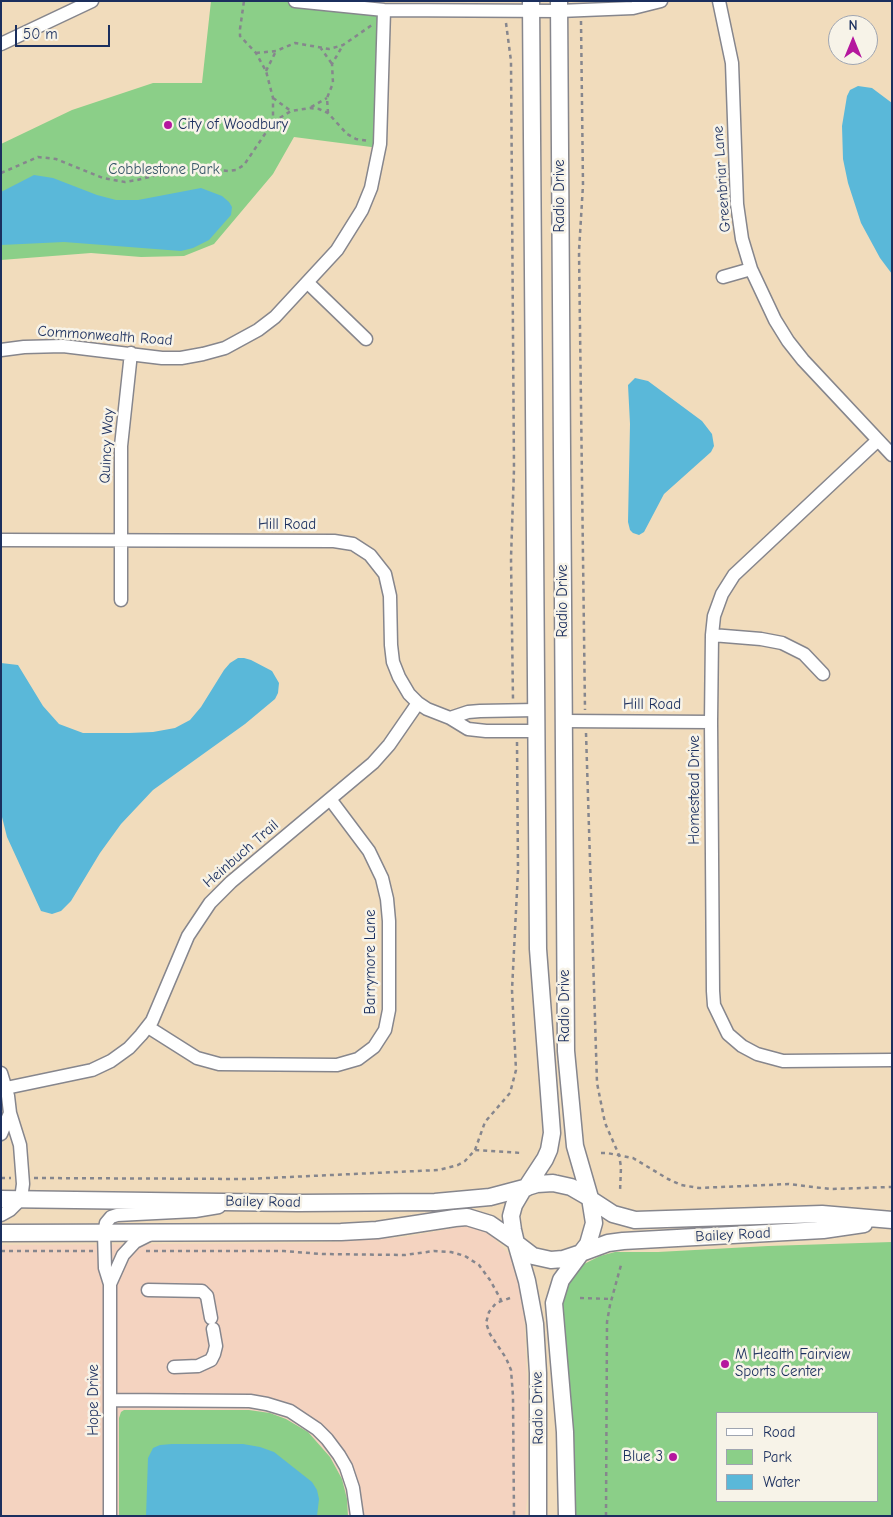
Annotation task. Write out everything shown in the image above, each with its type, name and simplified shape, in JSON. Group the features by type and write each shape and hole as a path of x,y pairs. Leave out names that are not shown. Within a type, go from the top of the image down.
{"main road":[{"name":"Radio Drive","path":"525,1188 545,1159 549,1150 552,1133 538,949 531,6"},
{"name":"Radio Drive","path":"559,6 566,1051 575,1146 590,1198"},
{"path":"546,1183 559,1183 578,1190 590,1198 594,1218 593,1230 588,1244 581,1253 563,1259 541,1259 533,1256 516,1242 512,1230 512,1216 514,1205 525,1188 546,1183"},
{"name":"Bailey Road","path":"1,1198 391,1203 449,1201 490,1197 525,1188"},
{"name":"Bailey Road","path":"590,1198 613,1214 635,1220 822,1214 889,1220"},
{"name":"Bailey Road","path":"1,1233 359,1231 467,1217 490,1224 516,1242"},
{"name":"Bailey Road","path":"581,1253 608,1243 623,1241 823,1230 889,1220"},
{"name":"Radio Drive","path":"516,1242 527,1281 535,1324 538,1373 538,1516"},
{"name":"Radio Drive","path":"568,1516 565,1432 554,1303 561,1280 581,1253"}],"street":[{"path":"1,44 92,1"},
{"path":"295,1 384,13 531,6 632,8 661,1"},
{"name":"Greenbriar Lane","path":"719,1 732,63 736,204 742,239 751,269 775,320 788,341 803,360 892,455"},
{"name":"Commonwealth Road","path":"1,350 24,347 63,346 162,358 182,358 225,348 258,330 275,316 337,250 362,210 371,188 380,144 384,13"},
{"path":"723,277 751,269"},
{"path":"308,282 366,338"},
{"name":"Quincy Way","path":"121,600 121,446 131,353"},
{"name":"Homestead Drive","path":"878,440 734,574 722,594 714,616 711,722 713,991 714,1004 728,1034 742,1046 757,1054 783,1061 892,1060"},
{"name":"Hill Road","path":"1,540 334,541 362,548 375,560 387,579 390,596 393,662 409,694 418,703 436,714 450,718 468,729 536,731"},
{"path":"712,635 761,639 782,643 804,654 823,674"},
{"name":"Heinbuch Trail","path":"6,1088 84,1072 100,1067 123,1053 148,1027 188,936 210,903 231,882 379,758 418,703"},
{"path":"450,718 468,712 536,710"},
{"name":"Hill Road","path":"564,721 711,722"},
{"name":"Barrymore Lane","path":"148,1027 197,1058 220,1064 337,1065 358,1059 374,1047 383,1034 389,1014 389,921 387,899 382,878 369,851 330,799"},
{"path":"1,1073 6,1088 10,1113 20,1145 23,1184 21,1198 10,1210 1,1214"},
{"path":"1,1134 10,1113"},
{"path":"104,1233 108,1220 117,1215 195,1211 248,1202"},
{"name":"Hope Drive","path":"104,1233 104,1268 110,1284 110,1516"},
{"name":"Hope Drive","path":"110,1284 120,1261 130,1247 141,1238 156,1233"},
{"path":"148,1290 202,1291 206,1296 216,1346 214,1354 211,1360 198,1366 174,1367"},
{"path":"110,1400 250,1401 290,1411 317,1429 339,1455 350,1478 356,1498 357,1516"}],"path":[{"path":"244,1 240,36 256,53 266,71 273,98 273,122"},
{"path":"332,64 343,45 384,13"},
{"path":"506,27 511,61 514,459 511,558 513,698"},
{"path":"581,29 583,185 579,251 585,704"},
{"path":"256,53 276,50 295,43 329,49 343,45"},
{"path":"320,47 332,64 333,83 327,98 328,113"},
{"path":"266,71 276,50"},
{"path":"273,98 291,111"},
{"path":"310,108 327,98"},
{"path":"1,173 38,157 56,159 104,178 125,182 181,169 236,170 244,165 273,122 291,111 310,108 328,113 348,134 356,139 380,144"},
{"path":"586,741 594,1042 597,1084 605,1123 619,1155 622,1167 620,1192"},
{"path":"43,1178 247,1179 439,1170 465,1161 475,1150 485,1122 510,1093 516,1070 512,990 518,871 517,744"},
{"path":"475,1150 521,1153"},
{"path":"601,1153 619,1155 639,1161 668,1179 682,1185 699,1188 789,1184 830,1189 892,1187"},
{"path":"1,1251 104,1250"},
{"path":"143,1251 284,1251 321,1254 405,1255 434,1251 451,1252 465,1256 479,1266 490,1280 500,1300"},
{"path":"606,1516 607,1322 621,1266"},
{"path":"510,1298 496,1303 489,1312 486,1323 487,1329 506,1358 511,1370 514,1516"},
{"path":"580,1298 612,1299"}],"shaded area":[{"path":"465,1226 482,1230 494,1238 511,1256 518,1272 524,1309 527,1382 528,1493 525,1516 1,1516 1,1245 318,1243 405,1237"}],"green space":[{"name":"Cobblestone Park","path":"211,1 295,1 384,10 379,148 294,137 273,174 214,244 184,256 141,257 91,253 1,260 1,144 72,110 153,83 202,83"},
{"name":"M Health Fairview Sports Center","path":"892,1242 892,1516 567,1516 554,1313 566,1273 600,1256 615,1252 658,1252"},
{"path":"124,1410 249,1410 270,1413 286,1419 308,1432 330,1457 342,1479 347,1499 348,1516 119,1516 119,1418"}],"water":[{"path":"858,86 872,88 892,103 892,274 880,258 861,223 848,183 843,159 842,126 847,96 850,90"},
{"path":"34,175 53,178 97,195 116,200 138,200 201,188 222,196 229,202 232,207 231,215 209,240 193,248 181,251 64,242 1,245 1,192"},
{"path":"635,378 648,381 702,421 712,434 714,446 711,452 664,494 644,532 639,535 630,530 628,522 630,424 628,385"},
{"path":"238,658 251,660 272,671 279,683 275,699 245,724 153,790 121,824 100,853 71,901 61,911 52,914 41,911 7,837 2,817 1,663 18,665 43,706 59,724 83,733 129,733 153,732 175,728 190,720 201,707 224,670"},
{"path":"172,1444 243,1444 274,1452 312,1482 317,1490 319,1499 317,1516 146,1516 148,1458 153,1448"}],"place":[{"name":"City of Woodbury","path":"168,125"},
{"name":"M Health Fairview Sports Center","path":"725,1364"},
{"name":"Blue 3","path":"673,1457"}]}
